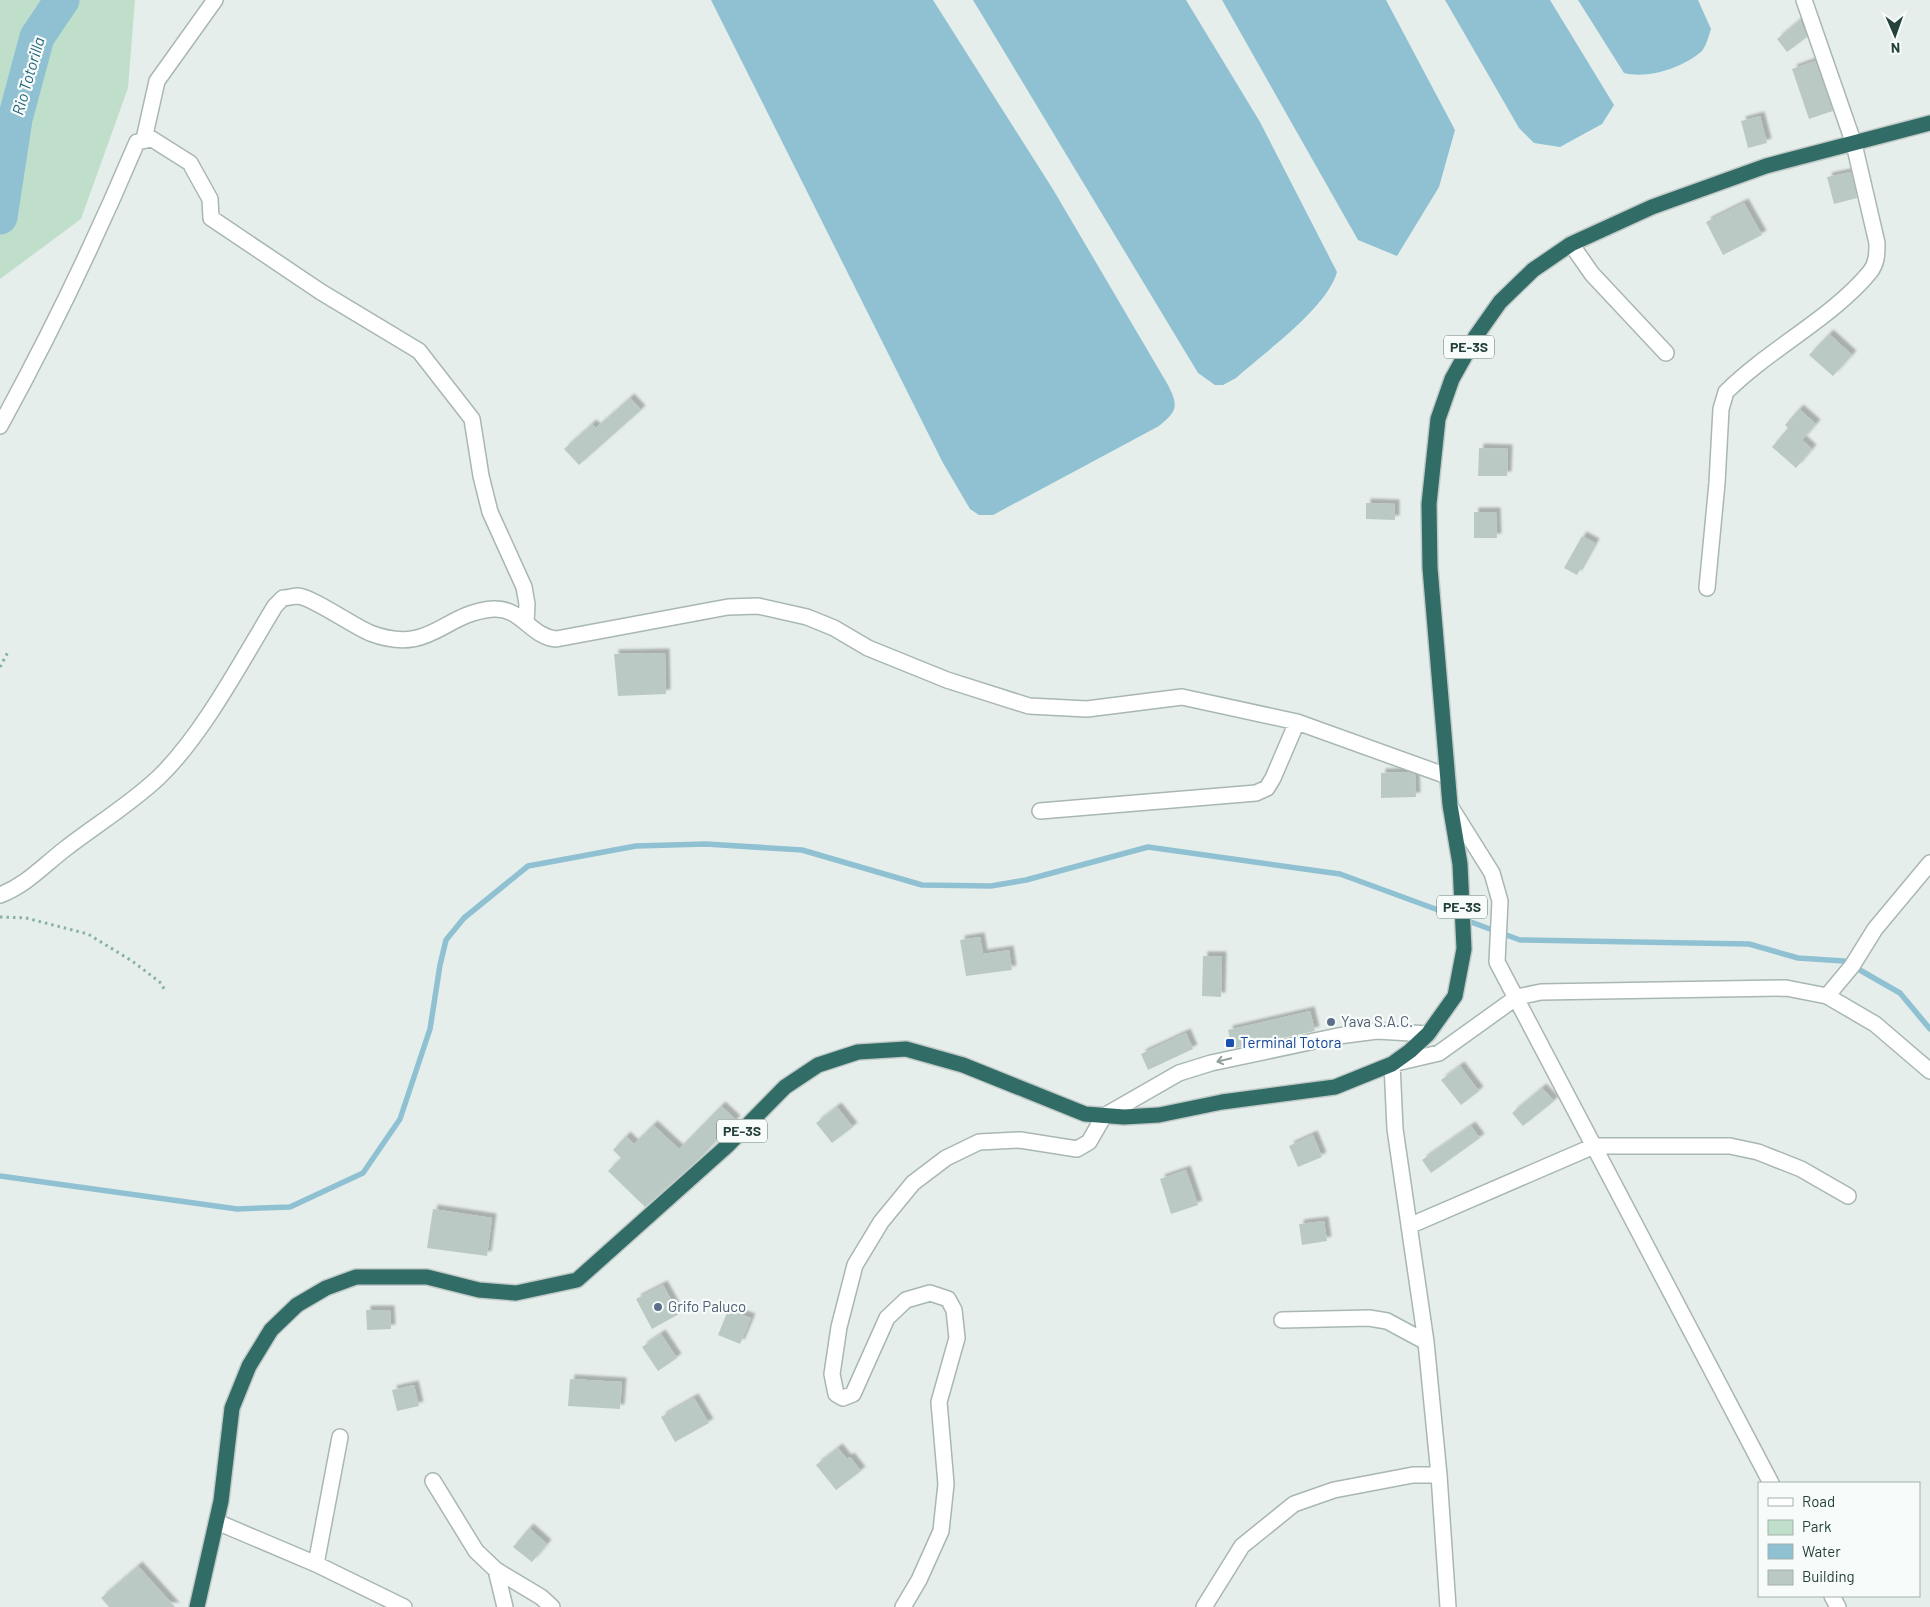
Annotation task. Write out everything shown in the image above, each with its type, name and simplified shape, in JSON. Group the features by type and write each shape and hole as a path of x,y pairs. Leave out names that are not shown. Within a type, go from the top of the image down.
{"highway":[{"name":"PE-3S","path":"197,1607 217,1522 232,1408 249,1366 271,1330 297,1305 326,1288 356,1277 427,1277 479,1290 516,1293 577,1280 727,1146 785,1087 818,1065 858,1052 906,1049 963,1065 1085,1114 1104,1116 1159,1115 1222,1102 1335,1087 1392,1064 1410,1051 1428,1034 1455,996 1464,949 1460,864 1447,776 1430,568 1429,504 1438,419 1452,379 1476,336 1500,302 1533,270 1571,244 1652,207 1766,166 1930,123"}],"street":[{"path":"144,139 157,81 216,0"},
{"path":"1707,588 1717,483 1721,409 1726,392 1838,302 1870,271 1876,259 1877,243 1854,144 1804,0"},
{"path":"0,426 43,347 102,226 137,142 144,139 160,142 190,163 210,199 212,218 321,292 419,351 472,419 481,476 490,512 524,588 527,604 526,623"},
{"path":"1571,244 1592,274 1666,353"},
{"path":"0,895 27,881 64,849 119,811 158,777 183,749 222,693 275,606 283,598 300,596 370,633 399,640 412,640 436,632 468,615 490,610 512,611 548,638 556,639 728,607 758,606 807,617 834,628 868,648 947,680 1029,706 1087,709 1182,697 1298,722 1447,776"},
{"path":"1040,811 1256,793 1267,788 1273,778 1298,722"},
{"path":"1450,805 1492,873 1500,902 1498,962 1770,1482"},
{"path":"1827,996 1852,966 1875,929 1927,868"},
{"path":"1448,1607 1439,1475 1426,1342 1395,1129 1392,1064 1439,1053 1517,997 1541,992 1786,988 1827,996 1875,1024 1930,1071"},
{"path":"903,1607 919,1580 941,1531 946,1484 939,1402 957,1338 954,1310 948,1299 930,1293 906,1300 888,1318 866,1362 857,1389 853,1394 843,1398 836,1394 832,1374 839,1327 855,1265 881,1222 913,1183 946,1158 979,1142 1020,1140 1077,1149 1089,1142 1104,1116 1180,1073 1211,1063 1338,1036 1376,1031 1428,1034"},
{"path":"1409,1226 1594,1146 1739,1148 1758,1152 1802,1169 1848,1196"},
{"path":"1282,1320 1369,1318 1387,1321 1426,1342"},
{"path":"316,1564 340,1437"},
{"path":"1204,1607 1242,1546 1294,1504 1334,1490 1414,1475 1439,1475"},
{"path":"433,1481 476,1551 496,1570 541,1597 552,1607"},
{"path":"217,1522 316,1564 404,1607"},
{"path":"496,1570 505,1607"}],"path":[{"path":"0,667 9,650"},
{"path":"0,917 26,918 88,934 126,956 161,983 165,991"}],"green space":[{"path":"0,0 135,0 128,88 81,219 0,279"}],"water":[{"path":"711,0 933,0 1054,191 1168,385 1175,404 1170,416 1159,426 993,515 979,515 970,509 943,463"},
{"path":"973,0 1186,0 1260,122 1337,272 1331,286 1308,315 1236,378 1223,385 1215,385 1198,373"},
{"path":"1222,0 1386,0 1455,130 1439,187 1397,256 1358,240"},
{"path":"1445,0 1550,0 1614,105 1602,124 1560,147 1534,143 1519,128"},
{"path":"1578,0 1698,0 1711,29 1702,51 1685,62 1665,71 1654,73 1624,73"}],"building":[{"path":"1800,20 1807,37 1787,52 1777,39"},
{"path":"1815,61 1833,111 1809,119 1792,69"},
{"path":"1760,116 1767,143 1748,148 1741,121"},
{"path":"1851,172 1857,198 1834,204 1827,177"},
{"path":"1744,203 1762,235 1723,255 1706,222"},
{"path":"1829,334 1852,355 1833,376 1809,355"},
{"path":"630,398 641,410 579,465 564,449 592,424 596,428"},
{"path":"1799,409 1816,424 1802,440 1812,449 1796,468 1772,447 1788,428 1785,425"},
{"path":"1479,448 1508,449 1507,476 1478,476"},
{"path":"1366,503 1395,504 1395,520 1366,519"},
{"path":"1474,512 1496,512 1497,538 1474,538"},
{"path":"1582,536 1595,543 1577,575 1564,568"},
{"path":"665,653 666,694 618,696 614,654"},
{"path":"1408,772 1415,774 1416,797 1381,798 1381,773"},
{"path":"980,937 983,954 1009,950 1012,970 966,976 960,940"},
{"path":"1203,956 1222,956 1221,997 1202,996"},
{"path":"1310,1011 1315,1031 1232,1049 1228,1030"},
{"path":"1186,1033 1193,1049 1148,1070 1141,1054"},
{"path":"1460,1066 1479,1091 1461,1105 1441,1080"},
{"path":"1542,1088 1554,1101 1523,1126 1512,1113"},
{"path":"721,1106 736,1120 699,1159 645,1207 608,1171 621,1158 613,1150 626,1136 634,1144 653,1125 679,1149"},
{"path":"837,1107 853,1127 832,1143 816,1123"},
{"path":"1471,1126 1480,1138 1431,1173 1422,1160"},
{"path":"1313,1135 1322,1157 1298,1167 1289,1146"},
{"path":"1186,1170 1198,1205 1171,1214 1160,1179"},
{"path":"433,1209 492,1218 487,1256 427,1248"},
{"path":"1324,1221 1327,1241 1302,1245 1299,1224"},
{"name":"Grifo Paluco","path":"663,1285 679,1314 652,1329 636,1299"},
{"path":"366,1310 390,1310 391,1329 367,1330"},
{"path":"728,1310 751,1318 740,1344 718,1335"},
{"path":"661,1334 677,1358 658,1371 642,1347"},
{"path":"570,1379 622,1382 620,1409 568,1406"},
{"path":"414,1385 419,1406 397,1411 392,1390"},
{"path":"694,1398 709,1423 675,1442 661,1417"},
{"path":"838,1448 847,1459 850,1457 861,1471 836,1490 816,1465"},
{"path":"529,1528 547,1544 532,1562 513,1547"},
{"path":"138,1566 175,1607 109,1607 101,1598"}],"waterway":[{"name":"Rio Totorilla","path":"0,217 15,119 37,37 62,0"},
{"path":"0,1176 237,1209 290,1207 363,1173 400,1119 430,1029 446,940 464,918 528,866 636,846 706,844 802,850 922,885 991,886 1026,880 1148,847 1340,874 1520,940 1749,944 1798,958 1844,961 1900,993 1930,1029"}],"place":[{"name":"Yava S.A.C.","path":"1331,1022"},
{"name":"Terminal Totora","path":"1230,1043"},
{"name":"Grifo Paluco","path":"658,1307"}]}
